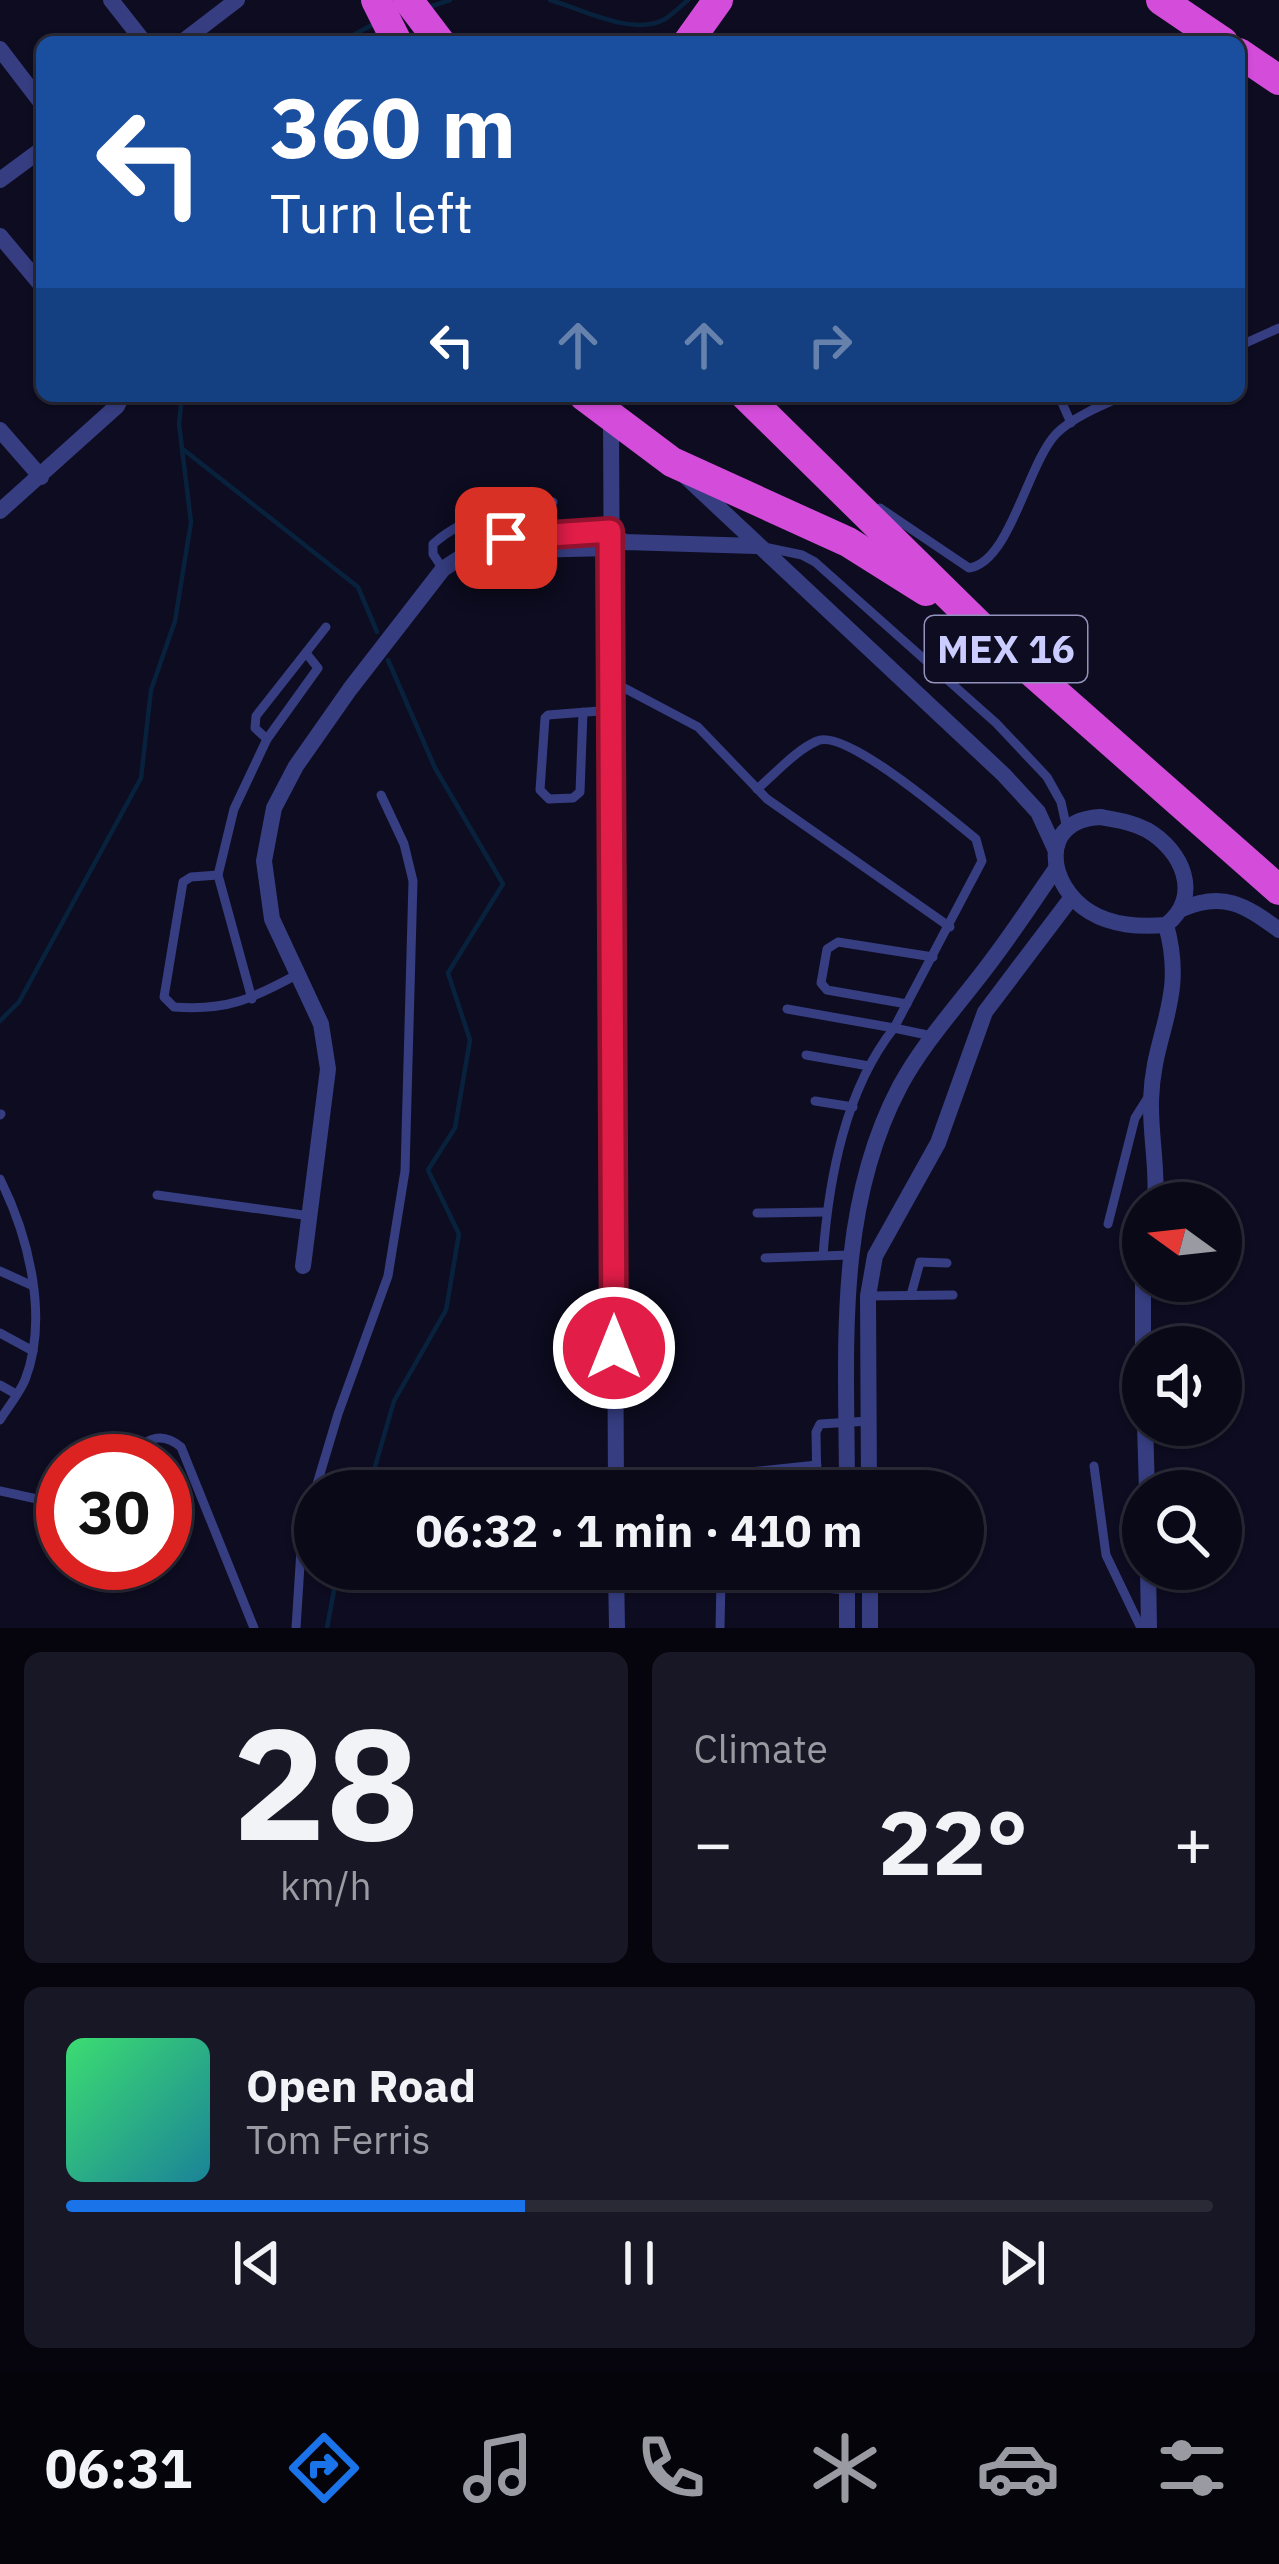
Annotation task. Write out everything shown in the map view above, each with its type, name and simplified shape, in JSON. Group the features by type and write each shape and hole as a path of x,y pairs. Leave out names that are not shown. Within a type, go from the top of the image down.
{"highway":[{"path":"376,0 394,36"},
{"path":"408,0 435,36"},
{"path":"692,36 718,0"},
{"path":"1161,0 1213,36"},
{"path":"1245,57 1279,80"},
{"path":"591,402 672,463 848,542 920,586 1020,662"},
{"name":"MEX 16","path":"752,402 1020,662 1279,890"}],"street":[{"path":"111,0 139,36"},
{"path":"190,36 237,0"},
{"path":"0,49 36,96"},
{"path":"0,180 36,153"},
{"path":"0,236 36,279"},
{"path":"0,511 119,402"},
{"path":"611,418 616,1470"},
{"path":"0,430 41,477"},
{"path":"672,463 1025,797 1045,824 1055,849 1055,870 1072,897 1090,912 1141,927 1166,925 1182,909 1211,899 1234,901 1279,929"},
{"path":"303,1266 328,1069 321,1024 272,919 265,884 267,836 274,808 296,766 442,569 469,552 506,538 756,546"},
{"path":"1055,849 1067,829 1083,818 1123,820 1158,837 1183,866 1187,889 1182,909"},
{"path":"847,1470 850,1255 864,1182 881,1130 900,1087 932,1036 1055,870"},
{"path":"869,1470 868,1296 875,1256 938,1143 985,1012 1072,897"},
{"path":"1155,1182 1151,1095 1176,974 1166,925"},
{"path":"617,1628 619,1590"},
{"path":"847,1590 847,1628"},
{"path":"870,1590 870,1628"},
{"path":"1145,1628 1147,1590"}],"lane":[{"path":"1245,343 1279,328"},
{"path":"1062,402 1071,424"},
{"path":"843,489 969,568 976,567 997,549 1038,459 1058,431 1112,402"},
{"path":"442,569 433,544 461,524 480,514 553,502"},
{"path":"756,546 815,562 996,723 1047,777 1061,802 1067,829"},
{"path":"267,739 255,728 256,716 326,627"},
{"path":"252,999 218,875 234,809 267,739 318,668 318,662 306,653"},
{"path":"610,681 698,728 723,748 757,789 950,927"},
{"path":"583,712 580,792 573,799 549,799 540,790 542,722 548,715 583,712 612,710"},
{"path":"757,789 817,740 843,744 900,779 979,844 982,861 934,957 869,1066 853,1107 826,1212 823,1255"},
{"path":"296,1628 302,1534 338,1414 388,1276 405,1171 413,881 404,844 381,795"},
{"path":"218,875 183,882 164,997 174,1007 207,1010 252,999 298,974"},
{"path":"907,1004 827,990 821,983 827,949 838,942 934,957"},
{"path":"787,1009 932,1036"},
{"path":"806,1055 869,1066"},
{"path":"1108,1225 1135,1118 1151,1095"},
{"path":"815,1102 853,1107"},
{"path":"0,1179 34,1286 33,1351 27,1376 0,1420"},
{"path":"157,1195 310,1216"},
{"path":"757,1213 826,1212"},
{"path":"0,1218 18,1225"},
{"path":"765,1258 850,1255"},
{"path":"911,1294 920,1262 947,1263"},
{"path":"0,1271 34,1286"},
{"path":"868,1296 952,1295"},
{"path":"0,1333 33,1351"},
{"path":"0,1385 16,1394"},
{"path":"817,1470 820,1424 868,1421"},
{"path":"769,1470 817,1465"},
{"path":"1094,1466 1106,1555 1145,1628"},
{"path":"192,1472 254,1628"},
{"path":"0,1491 36,1499"},
{"path":"720,1628 721,1590"}],"waterway":[{"path":"432,6 450,0"},
{"path":"550,0 638,25 665,19 688,0"},
{"path":"351,36 374,24"},
{"path":"0,1021 19,1002 141,778 151,690 175,621 191,522 179,424 181,402"},
{"path":"184,450 358,587 377,632"},
{"path":"374,1470 394,1401 446,1310 459,1234 428,1170 455,1128 470,1040 448,973 503,884 435,768 388,660"},
{"path":"327,1628 334,1590"}],"route":[{"path":"506,538 610,531 614,1348"}]}
